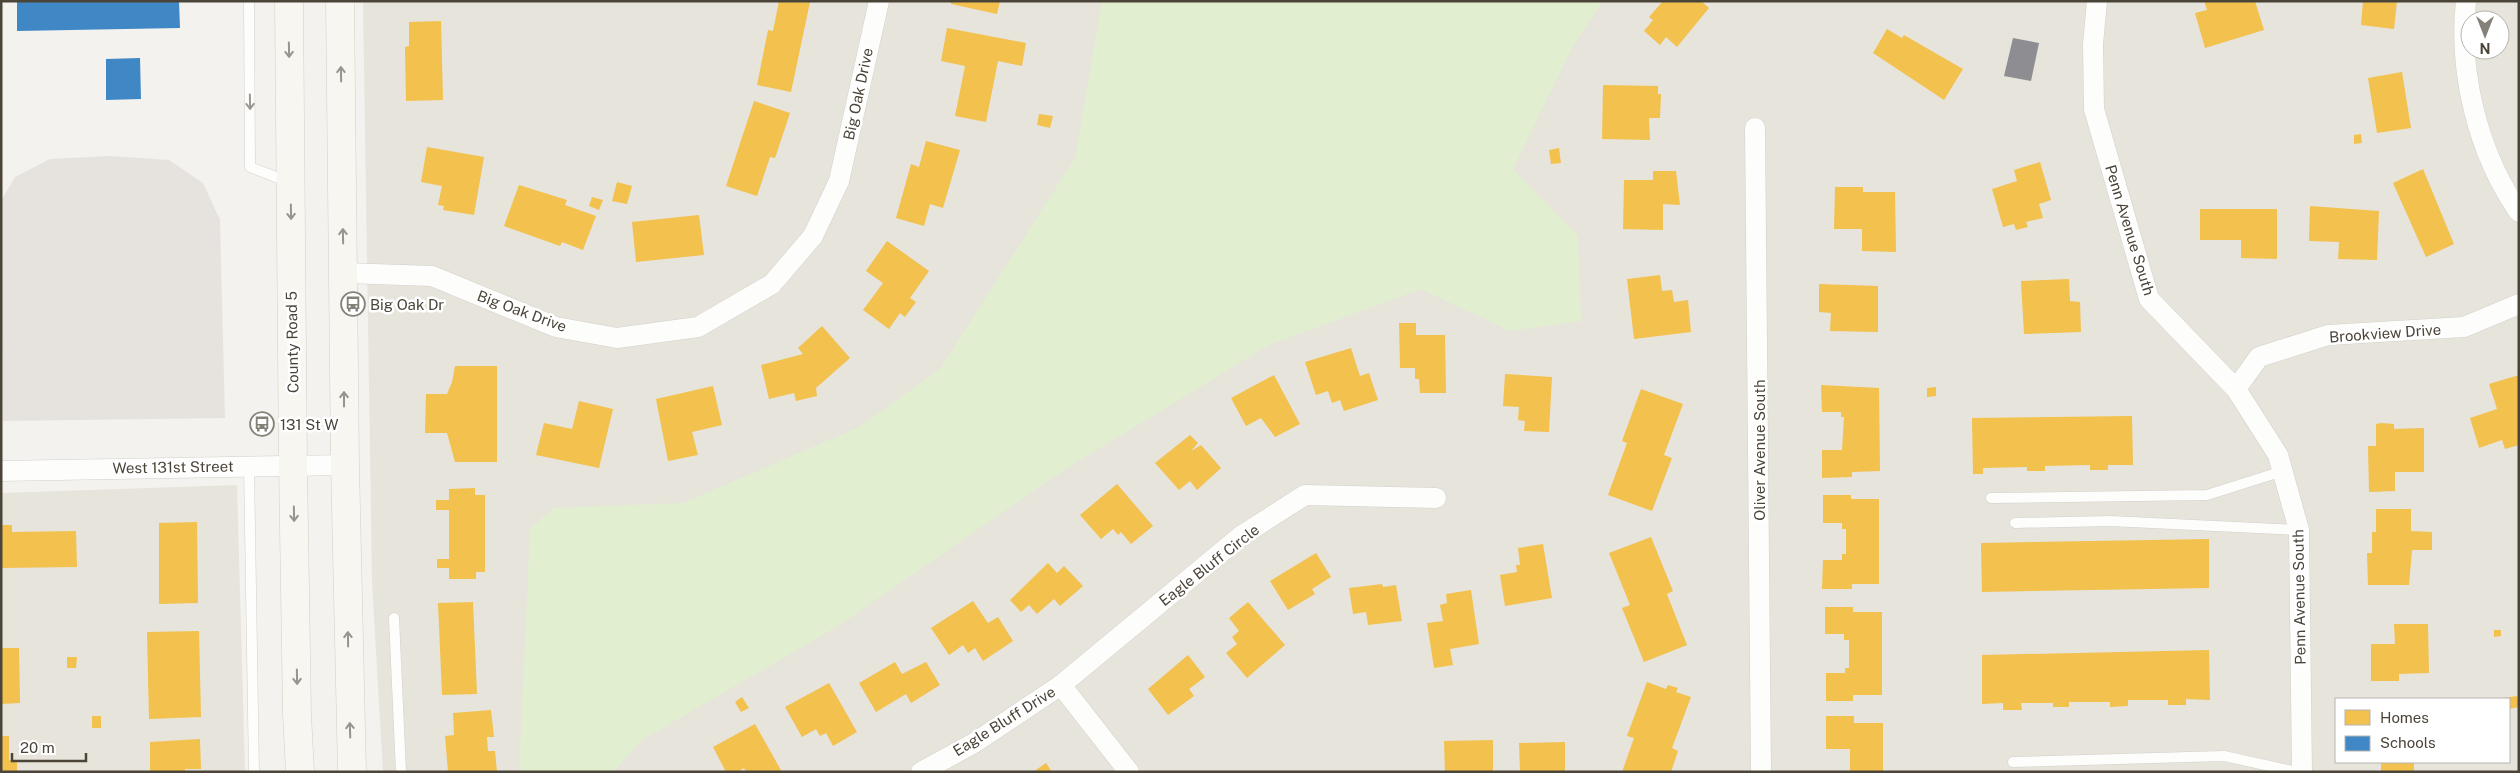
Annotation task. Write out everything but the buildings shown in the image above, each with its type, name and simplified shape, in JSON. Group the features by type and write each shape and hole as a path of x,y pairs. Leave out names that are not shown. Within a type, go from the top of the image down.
{"main road":[{"name":"County Road 5","path":"289,1 297,714 300,772"},
{"path":"340,1 345,465 352,772"}],"street":[{"name":"Big Oak Drive","path":"344,273 432,276 556,327 617,338 698,327 772,284 813,236 839,181 879,1"},
{"name":"Penn Avenue South","path":"2097,1 2093,44 2094,109 2149,299 2236,389 2278,455 2299,530 2302,772"},
{"path":"2466,1 2464,19 2468,85 2486,149 2519,212"},
{"name":"Oliver Avenue South","path":"1755,128 1761,772"},
{"name":"Brookview Drive","path":"2236,389 2258,357 2328,335 2464,327 2519,304"},
{"name":"West 131st Street","path":"1,471 345,465"},
{"name":"Eagle Bluff Circle","path":"1061,685 1241,536 1305,495 1436,498"},
{"path":"1061,685 1129,772"},
{"name":"Eagle Bluff Drive","path":"921,772 974,742 1061,685"}],"lane":[{"path":"249,1 250,166 291,183"},
{"path":"249,466 254,772"},
{"path":"1991,498 2207,495 2283,471"},
{"path":"2015,523 2110,521 2299,530"},
{"path":"394,618 401,772"},
{"path":"2013,762 2224,756 2297,772"}],"shaded area":[{"path":"363,1 2519,1 2519,772 383,772 372,583"},
{"path":"110,156 169,160 203,183 220,220 225,418 3,421 1,201 15,177 50,159"},
{"path":"237,485 245,772 1,772 1,493"}],"green space":[{"path":"1102,1 1603,1 1573,46 1513,169 1578,236 1581,321 1510,331 1421,289 1269,345 1064,470 838,626 642,740 613,772 519,772 530,529 553,508 683,503 859,427 940,369 1075,158"}],"place":[{"name":"Big Oak Dr","path":"353,304"},
{"name":"131 St W","path":"262,424"}]}
